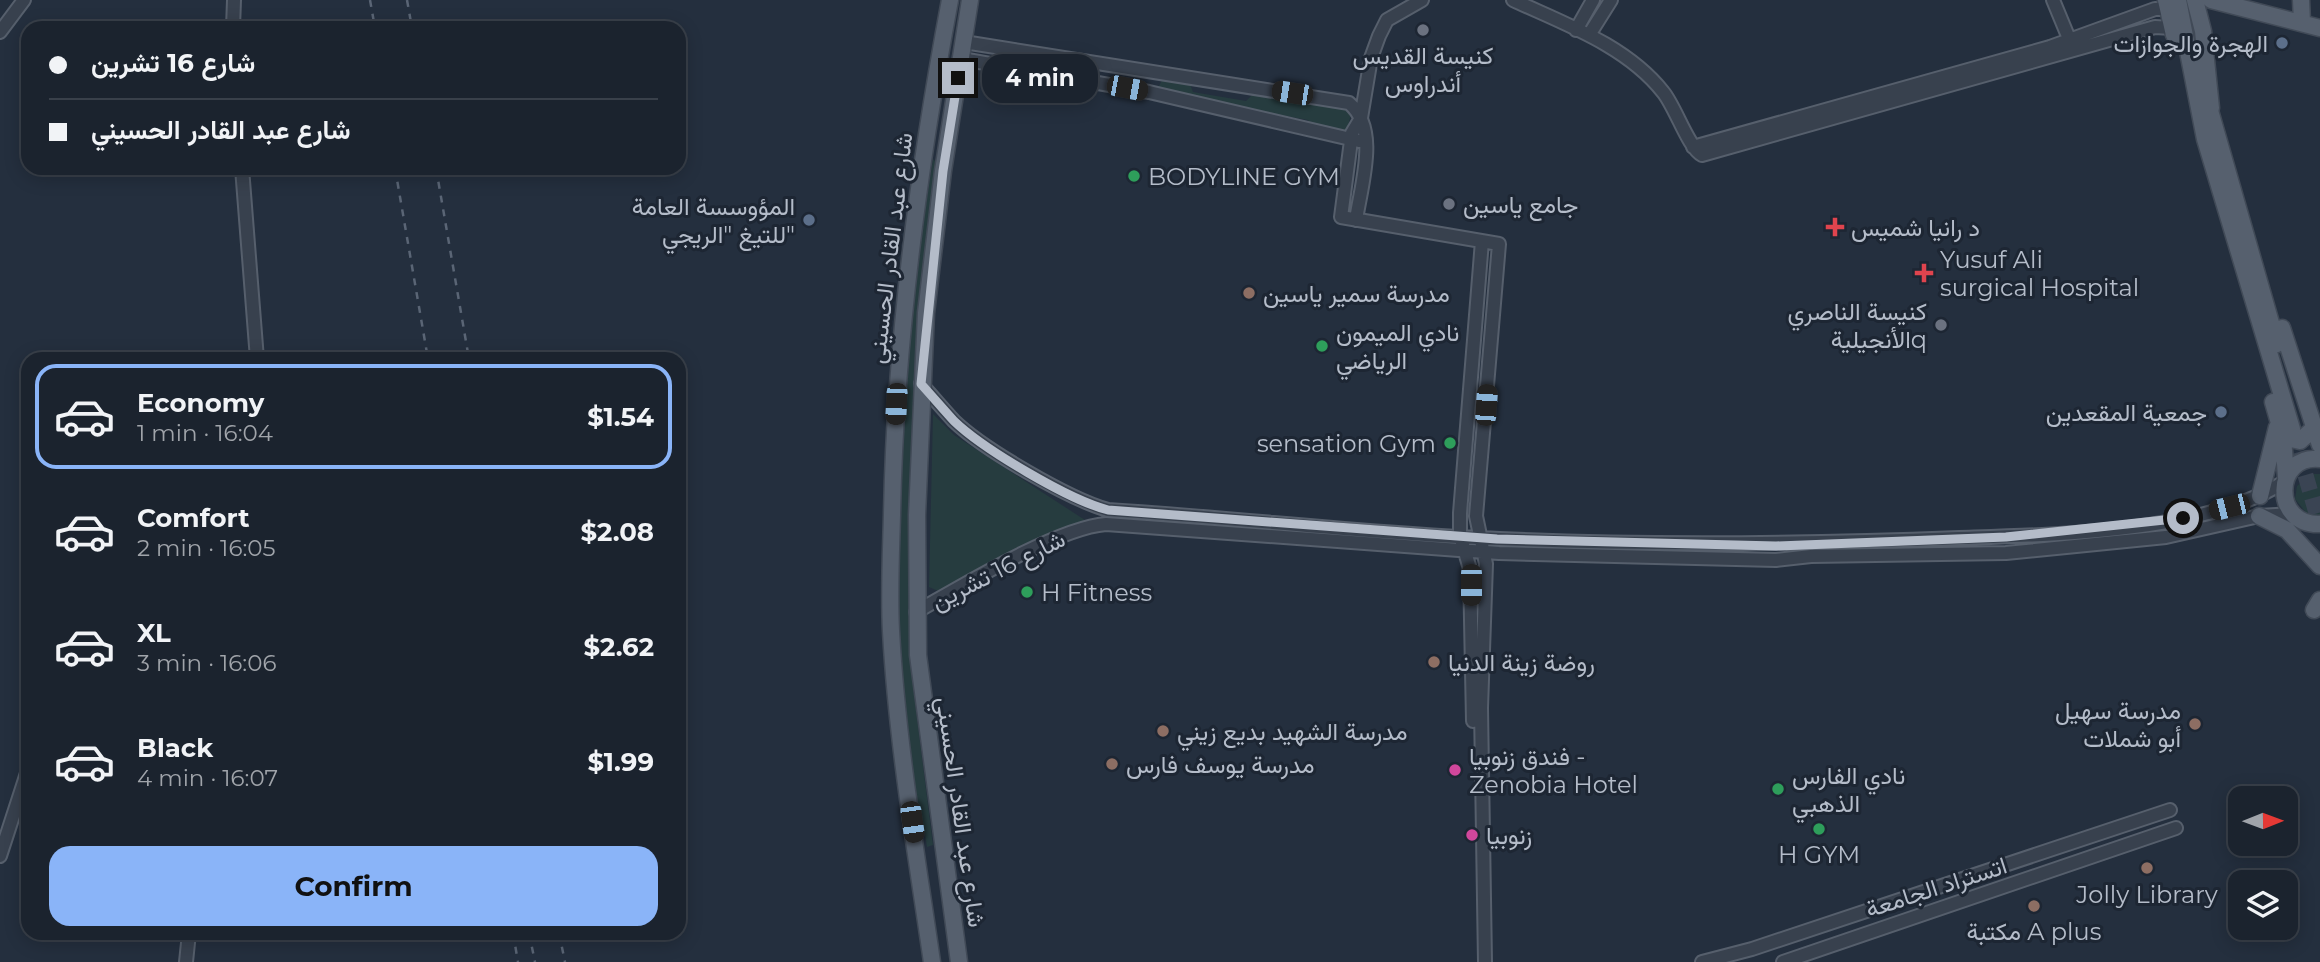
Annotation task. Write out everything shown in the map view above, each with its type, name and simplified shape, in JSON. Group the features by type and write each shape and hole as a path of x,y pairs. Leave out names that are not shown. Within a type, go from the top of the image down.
{"main road":[{"name":"شارع عبد القادر الحسيني","path":"932,962 912,822 891,630 892,485 901,335 928,114 950,0"},
{"name":"شارع عبد القادر الحسيني","path":"959,962 918,655 916,612 921,384 926,313 970,0"},
{"path":"2185,0 2211,114 2299,426 2285,480 2284,497 2305,520 2320,559"},
{"path":"2195,0 2203,31 2211,114"},
{"path":"2211,0 2320,28"},
{"path":"2301,0 2302,22"},
{"path":"2171,3 2172,27 2239,254 2299,426 2320,445"},
{"path":"2171,3 2205,139"},
{"path":"928,114 940,120 952,117"},
{"path":"924,144 935,142 947,150"},
{"path":"2260,496 2299,426"},
{"path":"2285,480 2298,464 2320,459"},
{"path":"2259,516 2287,530 2320,559"},
{"path":"912,822 919,845 930,853 943,856"}],"street":[{"path":"0,32 24,0"},
{"path":"233,21 234,0"},
{"path":"1422,0 1387,20 1379,36 1371,58 1361,118 1351,139 1341,217 1499,244 1476,516 1485,552 1481,744 1485,962"},
{"path":"1513,0 1589,35 1637,65 1659,86 1677,111 1697,153 1708,155 2155,27 2172,27"},
{"path":"1576,30 1593,0"},
{"path":"1589,35 1611,0"},
{"path":"2053,0 2070,41"},
{"path":"1693,147 2070,41 2171,3"},
{"path":"964,43 1338,100 1353,106 1361,118 1366,144 1356,220"},
{"path":"962,59 1149,92 1366,144"},
{"path":"243,175 256,352"},
{"path":"1479,962 1470,569 1460,535 1464,435 1482,241"},
{"name":"شارع 16 تشرين","path":"921,384 956,422 987,445 1088,505 1108,510 1262,520 1368,531 1481,538 1776,546 2006,537 2183,518 2260,496 2285,480"},
{"path":"1464,435 1484,431"},
{"name":"شارع 16 تشرين","path":"916,612 973,580 1090,525 1261,533 1485,552 1776,560 1811,556 2006,553 2166,537 2259,516 2305,520"},
{"path":"1261,533 1262,520"},
{"path":"2006,537 2006,553"},
{"path":"0,856 21,792"},
{"name":"اتستراد الجامعة","path":"1702,962 1752,949 2170,810"},
{"path":"1783,962 2176,828"},
{"path":"186,962 188,940"}],"green space":[{"path":"1162,80 1190,84 1193,92 1246,101 1253,94 1344,108 1351,114 1347,131 1341,134 1310,126 1308,120 1269,113 1264,118 1157,90"},
{"path":"933,159 936,162 910,503 909,622 914,694 933,845 927,847 922,817 917,809 897,630 899,506 914,280"},
{"path":"933,414 954,435 1085,520 938,591 929,587"},
{"path":"2311,474 2320,474 2320,516 2307,514 2295,499 2297,486"}],"tunnel":[{"path":"2292,429 2320,525"}],"railway":[{"path":"370,0 374,21"},
{"path":"407,0 411,21"},
{"path":"396,175 427,352"},
{"path":"437,175 468,352"},
{"path":"514,940 518,962"},
{"path":"530,940 535,962"},
{"path":"560,940 565,962"}],"place":[{"name":"كنيسة القديس أندراوس","path":"1423,30"},
{"name":"الهجرة والجوازات","path":"2282,43"},
{"name":"BODYLINE GYM","path":"1134,176"},
{"name":"جامع ياسين","path":"1449,204"},
{"name":"المؤوسسة العامة للتيغ \"الريجي\"","path":"809,220"},
{"name":"د رانيا شميس","path":"1835,227"},
{"name":"Yusuf Ali surgical Hospital","path":"1924,273"},
{"name":"مدرسة سمير ياسين","path":"1249,293"},
{"name":"كنيسة الناصري الأنجيليةq","path":"1941,325"},
{"name":"نادي الميمون الرياضي","path":"1322,346"},
{"name":"جمعية المقعدين","path":"2221,412"},
{"name":"sensation Gym","path":"1450,443"},
{"name":"H Fitness","path":"1027,592"},
{"name":"روضة زينة الدنيا","path":"1434,662"},
{"name":"مدرسة سهيل أبو شملات","path":"2195,724"},
{"name":"مدرسة الشهيد بديع زيني","path":"1163,731"},
{"name":"مدرسة يوسف فارس","path":"1112,764"},
{"name":"فندق زنوبيا - Zenobia Hotel","path":"1455,770"},
{"name":"نادي الفارس الذهبي","path":"1778,789"},
{"name":"H GYM","path":"1819,829"},
{"name":"زنوبيا","path":"1472,835"},
{"name":"Jolly Library","path":"2147,868"},
{"name":"مكتبة A plus","path":"2034,906"}],"route":[{"path":"958,78 943,171 926,313 921,384 956,422 987,445 1088,505 1108,510 1497,539 1776,546 2006,537 2183,518"}]}
